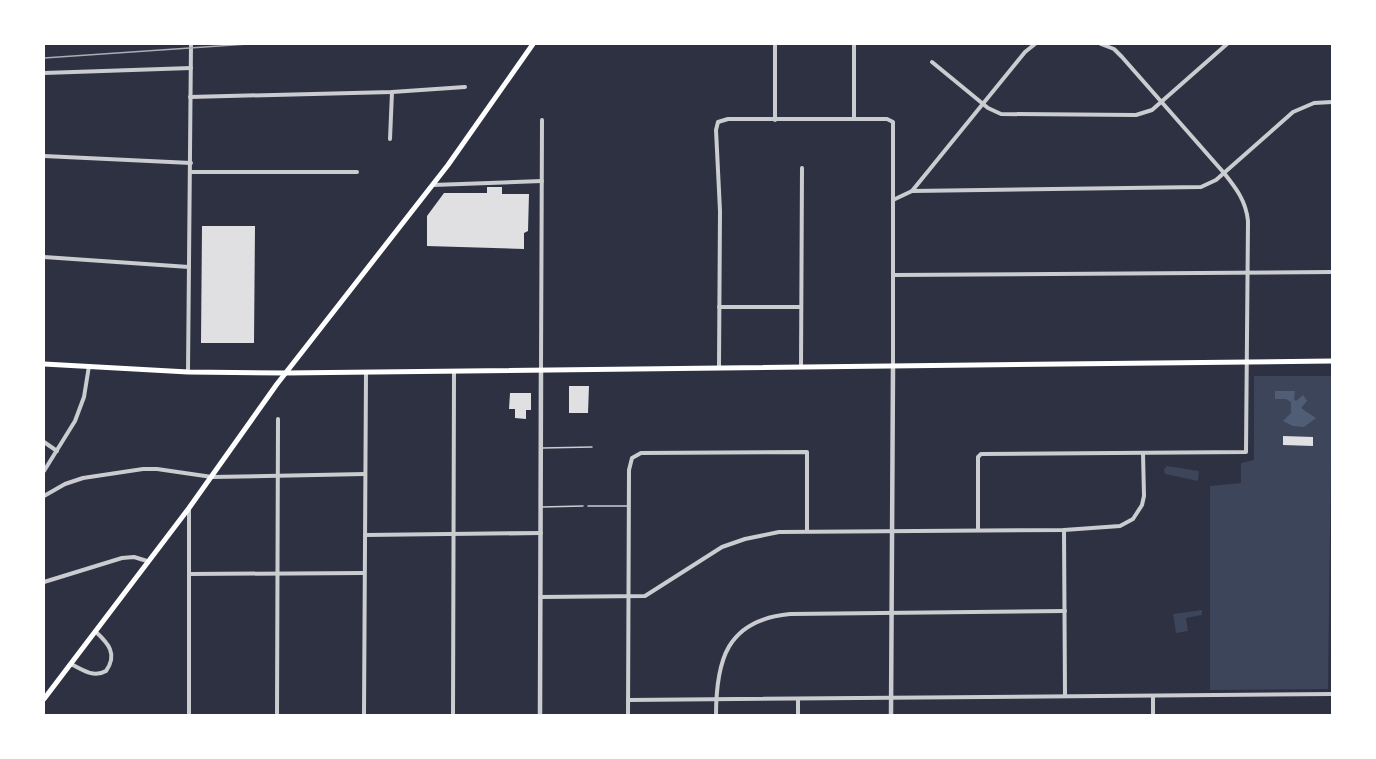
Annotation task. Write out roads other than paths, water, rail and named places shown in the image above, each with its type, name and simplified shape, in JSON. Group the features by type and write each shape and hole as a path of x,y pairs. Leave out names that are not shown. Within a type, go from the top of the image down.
{"main road":[{"path":"44,699 212,477 285,373 433,185 534,44"},
{"path":"44,364 188,372 285,373 1332,361"}],"street":[{"path":"188,372 191,44"},
{"path":"775,44 775,120"},
{"path":"854,44 854,118"},
{"path":"912,191 1025,52 1035,44"},
{"path":"978,529 978,457 985,454 1246,452 1248,272 1246,209 1240,194 1224,173 1119,53 1101,44"},
{"path":"932,62 994,112 1007,115 1143,114 1161,102 1227,44"},
{"path":"44,73 191,68"},
{"path":"190,97 392,92 465,87"},
{"path":"390,139 392,92"},
{"path":"893,200 912,191 1194,188 1207,185 1224,173 1293,112 1314,103 1332,102"},
{"path":"719,367 720,211 717,123 724,120 889,119 893,122 894,128 891,716"},
{"path":"540,716 542,120"},
{"path":"44,156 191,163"},
{"path":"801,366 802,168"},
{"path":"190,172 357,172"},
{"path":"433,185 542,181"},
{"path":"44,257 190,267"},
{"path":"893,275 1332,272"},
{"path":"719,307 801,307"},
{"path":"44,471 70,432 79,411 89,366"},
{"path":"453,716 454,370"},
{"path":"364,716 366,372"},
{"path":"277,716 278,419"},
{"path":"44,442 57,451"},
{"path":"628,716 629,470 632,458 640,453 807,452 807,530"},
{"path":"540,597 645,596 706,557 736,542 772,532 1064,530 1120,526 1133,519 1142,505 1144,496 1143,453"},
{"path":"44,496 75,480 157,469 212,477 365,474"},
{"path":"189,508 189,716"},
{"path":"1064,530 1065,695"},
{"path":"365,535 541,533"},
{"path":"44,582 122,558 134,557 147,561"},
{"path":"189,574 364,573"},
{"path":"716,716 717,676 724,654 741,633 755,623 775,616 1065,612"},
{"path":"71,664 96,674 104,673 109,667 112,656 111,648 96,632"},
{"path":"628,700 1332,694"},
{"path":"1153,696 1153,716"},
{"path":"798,700 798,716"}],"lane":[{"path":"541,448 592,447"},
{"path":"541,507 582,506"},
{"path":"588,506 629,506"}],"railway":[{"path":"44,58 248,44"}]}
